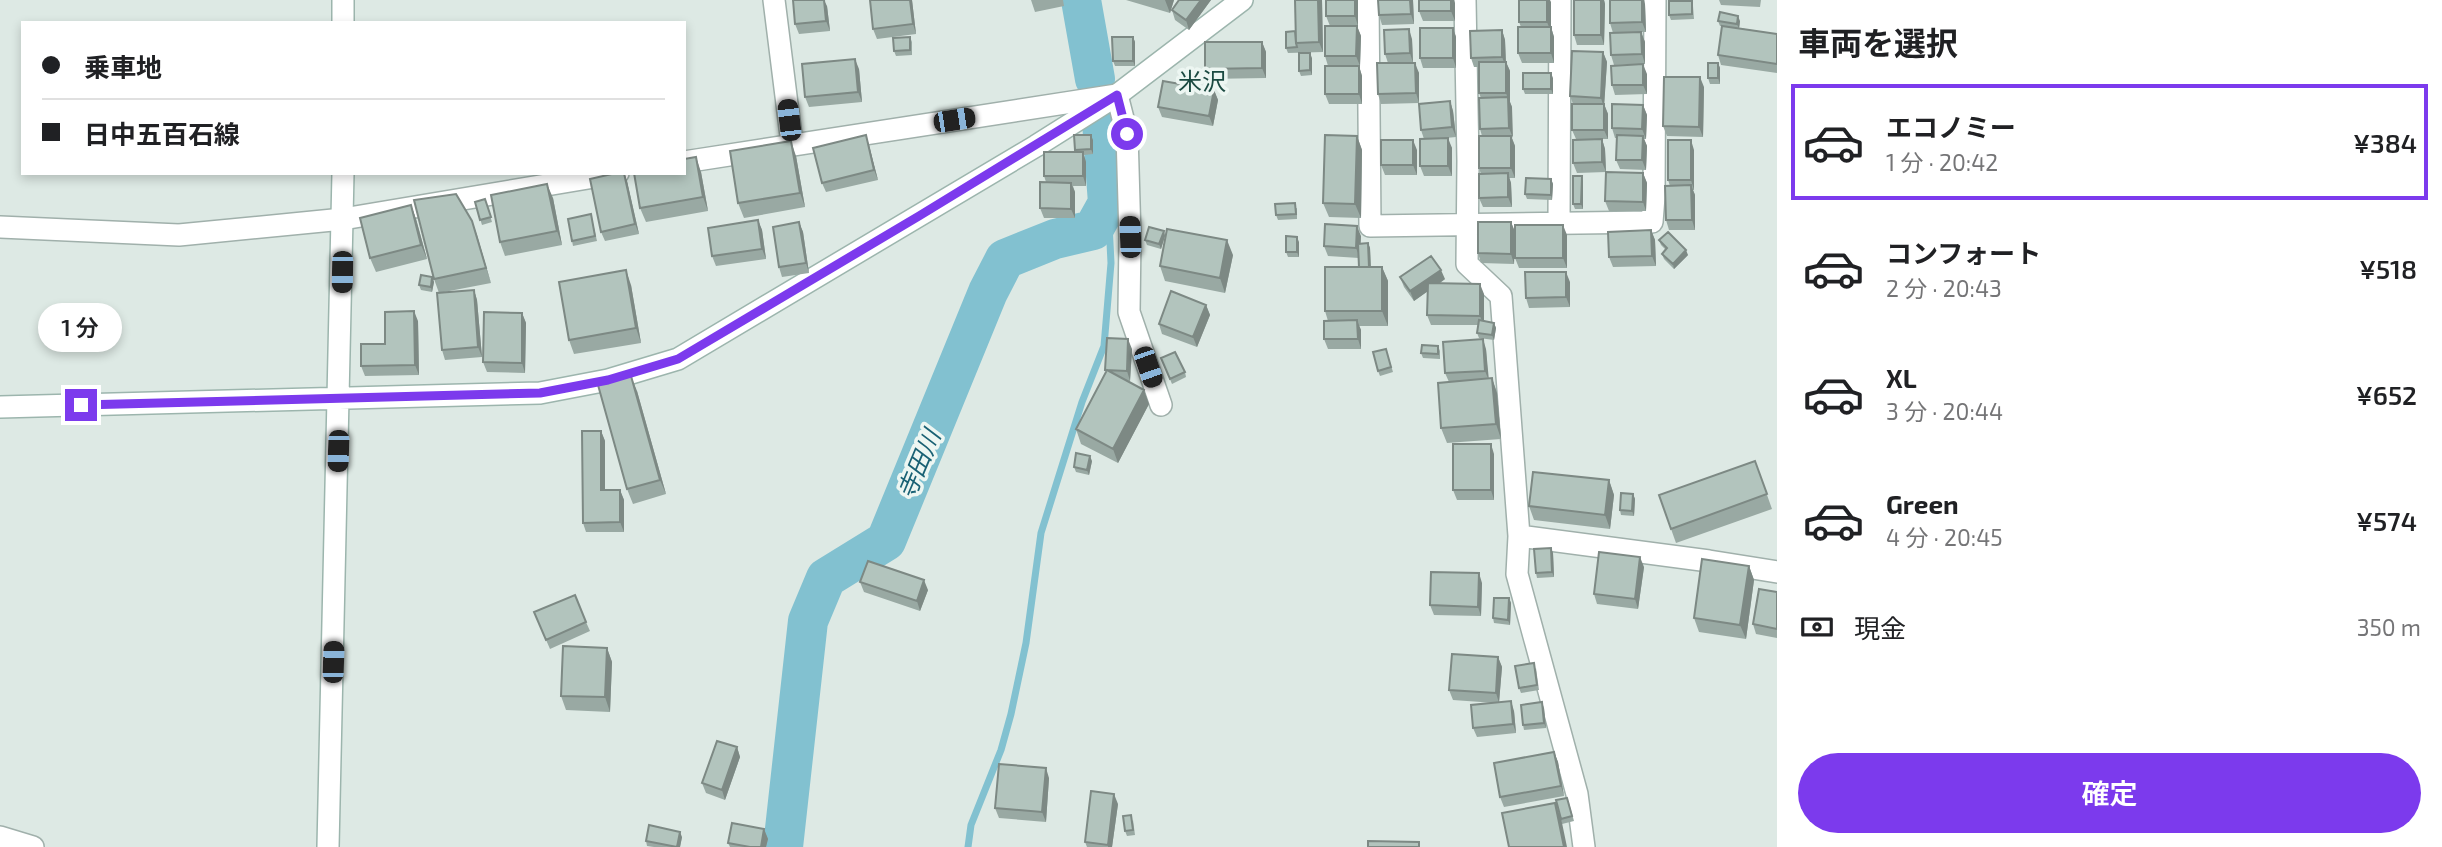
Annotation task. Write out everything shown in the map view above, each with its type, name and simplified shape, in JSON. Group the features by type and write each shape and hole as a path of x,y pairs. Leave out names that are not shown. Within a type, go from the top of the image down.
{"street":[{"path":"343,0 343,21"},
{"path":"775,0 792,144"},
{"path":"0,407 540,393 608,380 678,359 1117,95 1242,0"},
{"path":"1368,0 1370,226 1652,222 1655,0"},
{"path":"1465,0 1467,264 1502,296 1518,536 1517,575 1577,794 1584,847"},
{"path":"1559,223 1560,0"},
{"path":"686,162 1117,95"},
{"path":"1117,95 1127,134 1129,312 1161,405"},
{"path":"328,847 343,175"},
{"path":"0,227 178,235 343,219 606,175"},
{"path":"1518,536 1777,572"},
{"path":"0,836 33,847"}],"building":[{"path":"793,0 824,0 826,21 795,24"},
{"path":"870,0 910,0 913,24 873,29"},
{"path":"1179,0 1201,0 1186,20 1172,10"},
{"path":"1295,0 1318,0 1319,42 1296,43"},
{"path":"1326,0 1355,0 1355,16 1326,16"},
{"path":"1378,0 1410,0 1411,14 1379,15"},
{"path":"1419,0 1451,0 1451,11 1419,11"},
{"path":"1519,0 1547,0 1547,22 1519,22"},
{"path":"1574,0 1601,0 1601,35 1574,35"},
{"path":"1610,0 1642,0 1642,22 1610,23"},
{"path":"1669,1 1692,1 1692,14 1669,15"},
{"path":"1720,12 1738,16 1737,24 1718,21"},
{"path":"1325,26 1357,26 1356,56 1325,56"},
{"path":"1722,26 1777,34 1777,64 1718,55"},
{"path":"1518,27 1551,27 1551,53 1518,53"},
{"path":"1420,28 1453,28 1453,58 1420,58"},
{"path":"1409,29 1410,53 1385,54 1384,30"},
{"path":"1502,30 1502,57 1471,58 1470,31"},
{"path":"1295,31 1297,47 1286,48 1286,32"},
{"path":"1641,32 1642,54 1611,55 1610,33"},
{"path":"910,37 910,50 894,51 893,38"},
{"path":"1112,37 1133,37 1133,61 1113,61"},
{"path":"1205,42 1262,42 1262,68 1205,69"},
{"path":"1572,51 1603,52 1601,98 1570,96"},
{"path":"1299,53 1310,53 1310,70 1299,71"},
{"path":"855,59 858,92 805,97 802,64"},
{"path":"1479,62 1506,62 1506,93 1479,93"},
{"path":"1377,63 1415,63 1416,93 1378,94"},
{"path":"1708,63 1718,63 1718,78 1708,78"},
{"path":"1643,64 1643,85 1612,85 1611,66"},
{"path":"1325,66 1359,66 1359,94 1325,94"},
{"path":"1523,73 1551,73 1551,89 1523,89"},
{"path":"1664,77 1700,77 1699,127 1663,126"},
{"path":"1163,81 1214,90 1209,116 1158,107"},
{"path":"1508,97 1509,128 1480,129 1479,98"},
{"path":"1450,101 1452,127 1421,130 1419,104"},
{"path":"1572,104 1604,104 1604,130 1572,130"},
{"path":"1612,104 1643,105 1642,129 1612,128"},
{"path":"866,135 874,170 822,183 813,148"},
{"path":"1074,135 1091,135 1091,149 1075,150"},
{"path":"1325,135 1357,136 1355,204 1323,203"},
{"path":"1617,135 1643,136 1642,160 1616,160"},
{"path":"1479,136 1511,136 1511,168 1479,168"},
{"path":"1448,138 1448,166 1420,166 1420,139"},
{"path":"1602,139 1602,162 1573,163 1573,140"},
{"path":"1381,140 1413,140 1413,165 1381,165"},
{"path":"1668,140 1691,140 1691,180 1668,180"},
{"path":"791,141 800,193 738,203 730,151"},
{"path":"1044,152 1083,152 1083,176 1044,176"},
{"path":"696,157 703,197 640,208 634,175 686,175 686,159"},
{"path":"1606,172 1643,173 1643,202 1605,201"},
{"path":"1508,173 1508,197 1479,198 1479,174"},
{"path":"624,175 635,224 601,232 590,179"},
{"path":"1573,176 1582,176 1581,204 1573,204"},
{"path":"1526,178 1551,179 1551,195 1525,194"},
{"path":"1040,182 1071,183 1071,209 1040,208"},
{"path":"547,184 557,231 500,242 491,195"},
{"path":"1691,185 1692,220 1666,220 1665,186"},
{"path":"456,194 472,221 486,268 434,279 414,200"},
{"path":"485,199 491,217 480,220 475,202"},
{"path":"1295,203 1296,214 1276,215 1275,204"},
{"path":"411,205 421,245 370,258 360,218"},
{"path":"591,214 595,236 572,241 568,219"},
{"path":"758,220 762,249 712,256 708,228"},
{"path":"799,222 806,263 779,267 773,227"},
{"path":"1478,222 1511,222 1511,254 1478,253"},
{"path":"1325,224 1357,226 1356,248 1324,246"},
{"path":"1515,225 1563,225 1563,258 1515,258"},
{"path":"1149,227 1164,231 1159,244 1145,240"},
{"path":"1167,229 1227,240 1220,278 1160,266"},
{"path":"1651,230 1652,256 1609,257 1608,232"},
{"path":"1668,232 1686,250 1673,264 1662,254 1667,248 1659,240"},
{"path":"1286,236 1297,237 1297,252 1286,252"},
{"path":"1368,243 1369,267 1359,267 1358,244"},
{"path":"1431,256 1441,270 1410,291 1400,277"},
{"path":"1325,267 1382,267 1382,311 1325,311"},
{"path":"626,270 636,328 569,340 559,282"},
{"path":"1525,272 1566,272 1566,297 1526,298"},
{"path":"421,275 432,277 431,287 419,285"},
{"path":"1428,283 1480,284 1480,316 1427,315"},
{"path":"474,290 478,347 442,350 437,293"},
{"path":"1171,291 1206,305 1193,337 1159,324"},
{"path":"414,311 415,365 361,366 361,344 385,344 385,312"},
{"path":"484,312 522,313 522,363 483,362"},
{"path":"1357,320 1358,339 1324,339 1324,321"},
{"path":"1479,320 1494,323 1492,335 1477,333"},
{"path":"1107,338 1128,339 1127,371 1105,370"},
{"path":"1483,339 1485,371 1445,373 1443,342"},
{"path":"1422,345 1438,346 1438,354 1421,353"},
{"path":"1386,349 1391,367 1378,371 1373,352"},
{"path":"1175,352 1185,372 1170,379 1161,358"},
{"path":"1107,370 1144,390 1113,449 1076,429"},
{"path":"631,376 660,480 627,489 598,385"},
{"path":"1492,378 1496,424 1441,428 1438,383"},
{"path":"582,431 601,431 601,490 620,490 620,522 583,523"},
{"path":"1453,444 1491,444 1491,490 1453,490"},
{"path":"1076,453 1090,456 1087,470 1074,467"},
{"path":"1755,461 1767,494 1671,529 1659,495"},
{"path":"1533,472 1609,480 1605,515 1529,506"},
{"path":"1621,493 1633,494 1632,511 1620,510"},
{"path":"1551,548 1552,572 1536,573 1534,549"},
{"path":"1599,552 1640,557 1635,599 1594,594"},
{"path":"1702,559 1749,566 1740,625 1694,618"},
{"path":"868,561 924,580 917,601 860,582"},
{"path":"1431,572 1479,573 1478,607 1430,605"},
{"path":"1759,589 1777,592 1777,629 1753,624"},
{"path":"575,595 586,622 546,640 534,612"},
{"path":"1494,598 1509,598 1508,620 1493,618"},
{"path":"563,646 607,648 605,697 561,696"},
{"path":"1452,654 1498,657 1496,693 1449,690"},
{"path":"1534,663 1537,685 1519,688 1515,666"},
{"path":"1511,701 1513,724 1473,728 1471,705"},
{"path":"1542,702 1544,723 1523,725 1521,705"},
{"path":"717,741 737,747 722,790 702,783"},
{"path":"1554,752 1561,786 1500,797 1494,763"},
{"path":"999,764 1046,768 1042,812 995,808"},
{"path":"1091,791 1114,794 1108,845 1085,842"},
{"path":"1567,798 1572,816 1561,819 1556,800"},
{"path":"1555,803 1564,847 1509,847 1502,813"},
{"path":"1131,815 1133,830 1125,831 1123,816"},
{"path":"732,823 764,829 761,847 728,843"},
{"path":"649,825 680,832 677,847 646,841"},
{"path":"1368,841 1419,842 1419,847 1368,847"}],"waterway":[{"name":"寺田川","path":"1081,0 1095,79"},
{"name":"寺田川","path":"783,847 808,621 826,578 886,541 988,292 1005,259 1055,239 1093,230 1108,203 1102,122"},
{"path":"968,847 971,825 1001,750 1011,714 1026,643 1041,533 1082,402 1104,346 1111,263 1108,203"}],"district":[{"name":"米沢","path":"1202,80"}],"route":[{"path":"81,405 540,393 608,380 678,359 732,329 1117,95 1127,134"}]}
